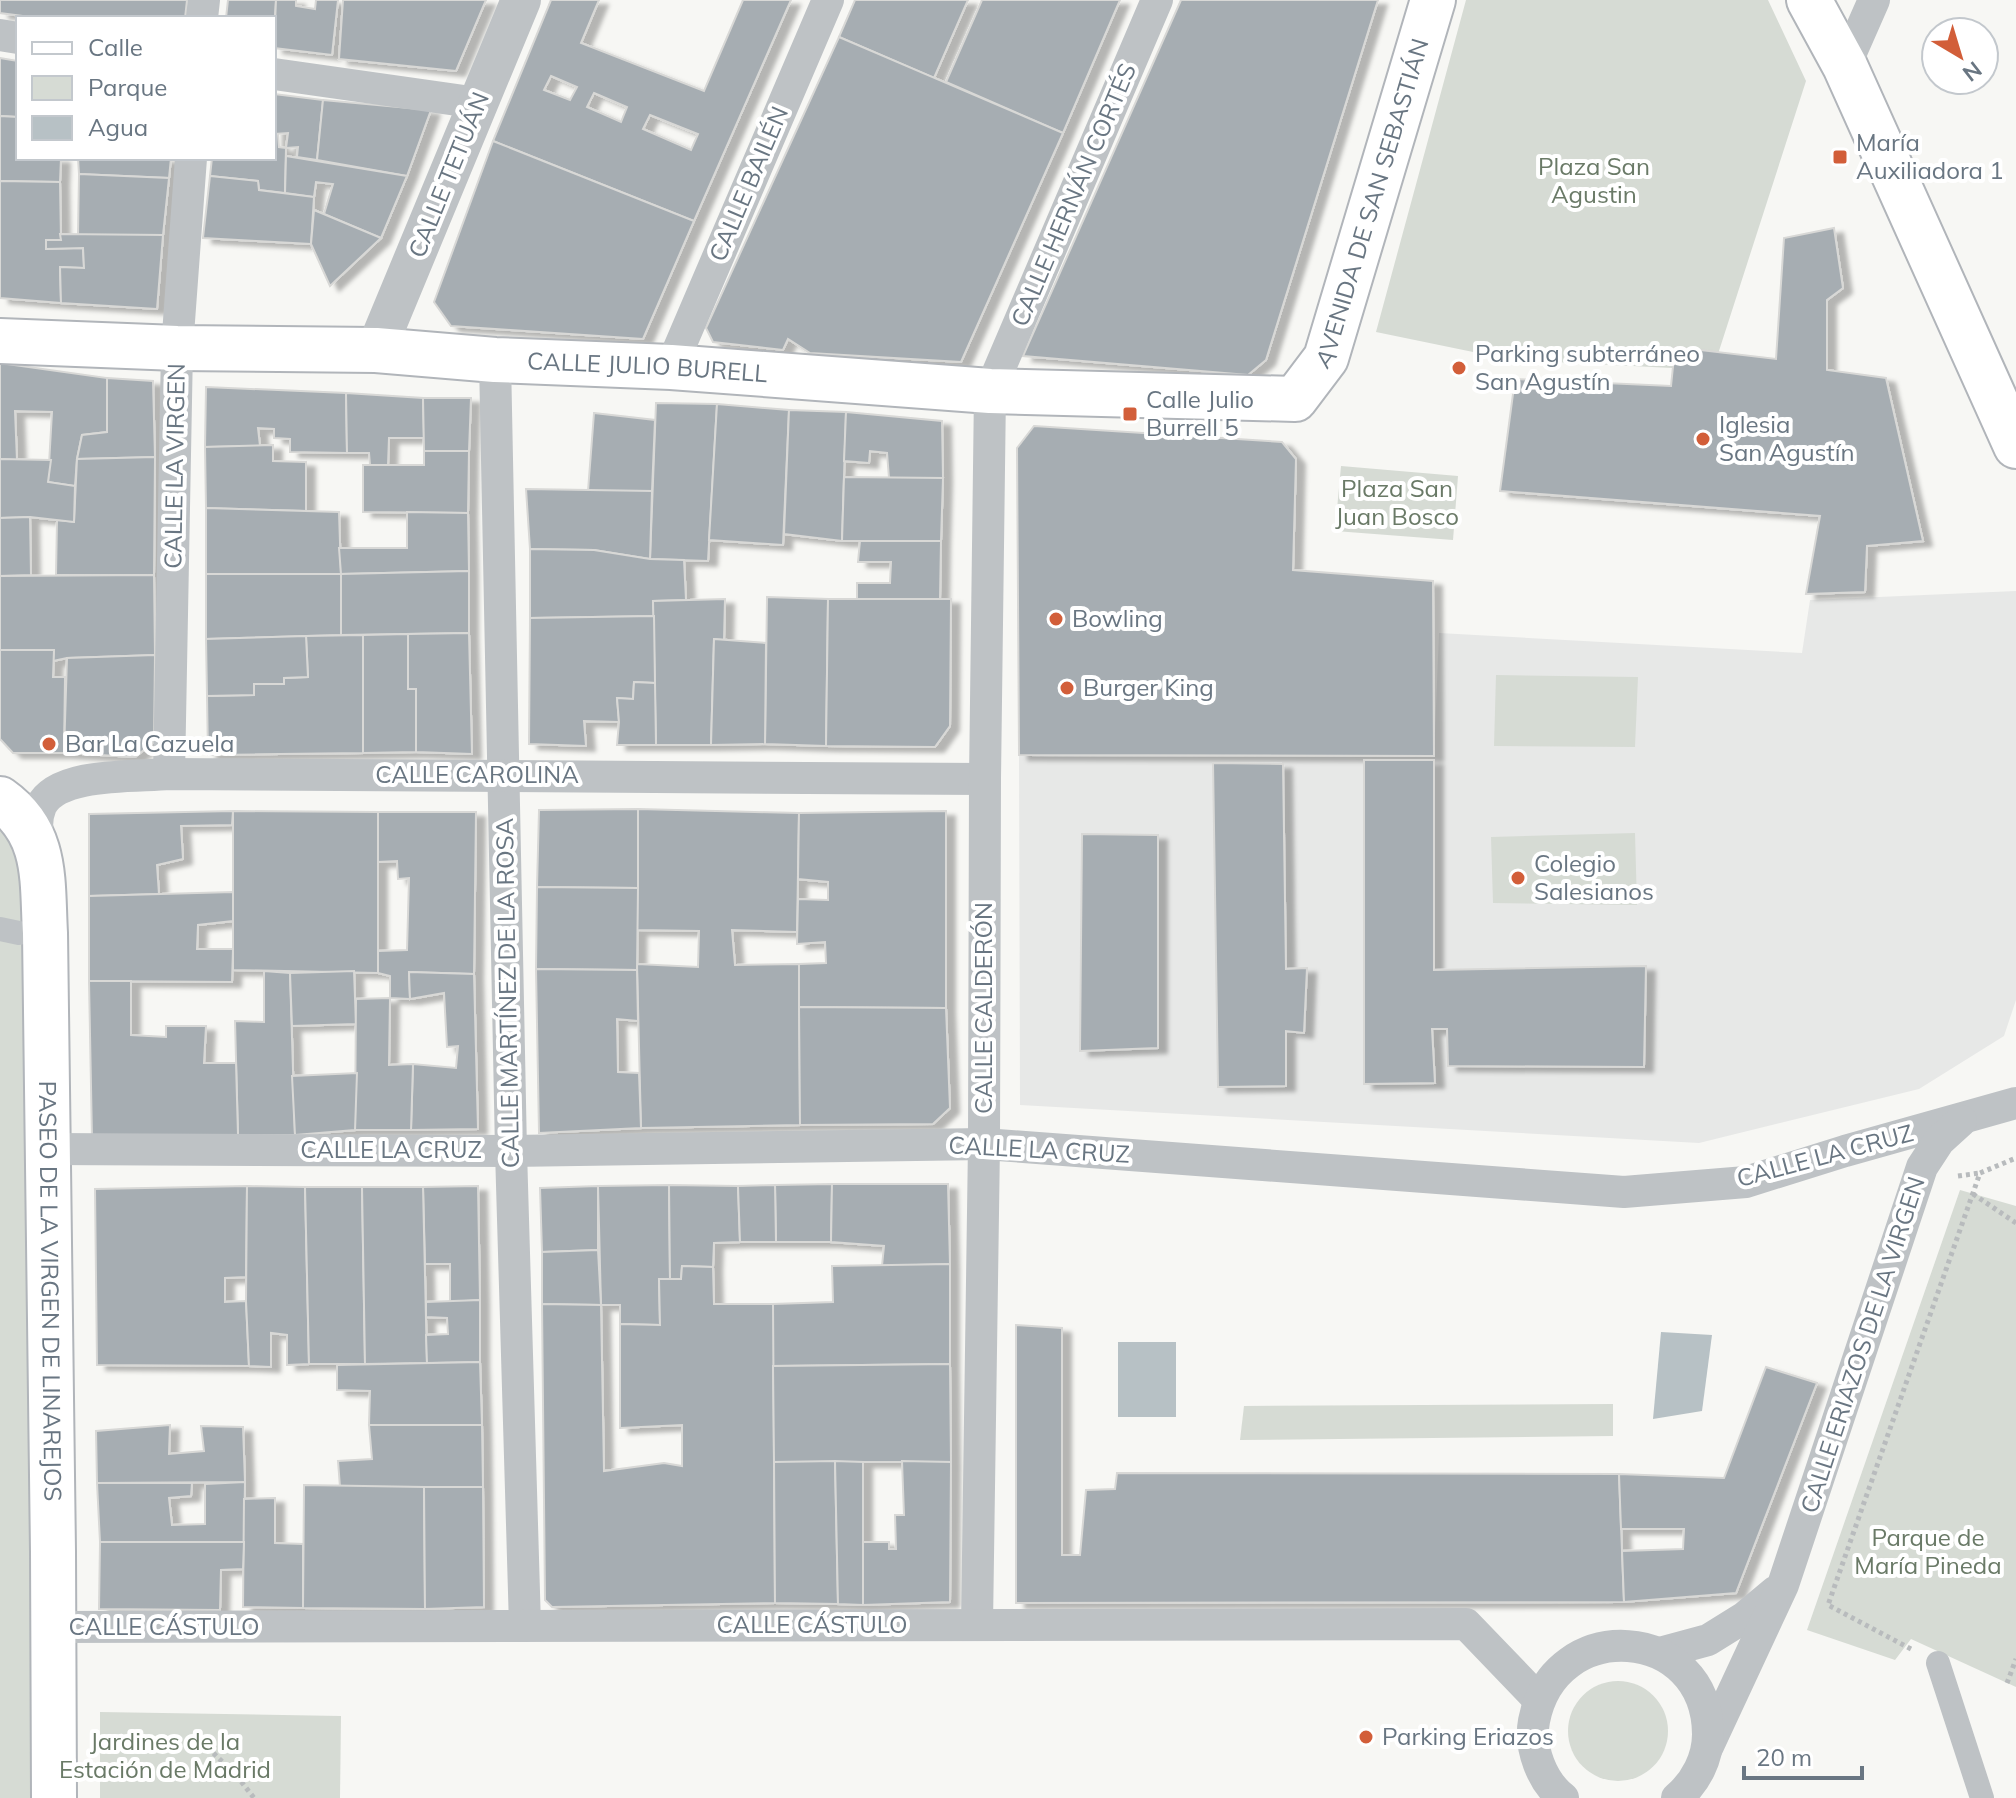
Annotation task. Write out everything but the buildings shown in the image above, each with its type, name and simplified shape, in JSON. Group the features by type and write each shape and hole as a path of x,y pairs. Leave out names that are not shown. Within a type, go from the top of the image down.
{"main road":[{"name":"AVENIDA DE SAN SEBASTIÁN","path":"1295,399 1326,358 1433,0"},
{"path":"1809,0 1845,66 2016,446"},
{"name":"CALLE JULIO BURELL","path":"0,341 177,348 376,350 495,360 671,367 990,391 1295,399"},
{"name":"PASEO DE LA VIRGEN DE LINAREJOS","path":"7,803 35,839 41,868 45,933 54,1798"}],"street":[{"name":"CALLE TETUÁN","path":"376,350 521,0"},
{"name":"CALLE BAILÉN","path":"671,367 828,0"},
{"name":"CALLE HERNÁN CORTÉS","path":"990,391 1157,0"},
{"path":"1845,66 1874,0"},
{"path":"276,74 478,103"},
{"name":"CALLE LA VIRGEN","path":"169,774 177,348 191,160"},
{"name":"CALLE MARTÍNEZ DE LA ROSA","path":"495,360 511,1151 525,1626"},
{"name":"CALLE CALDERÓN","path":"977,1625 990,391"},
{"name":"CALLE CAROLINA","path":"41,868 37,820 42,803 50,794 73,782 169,774 985,779"},
{"name":"CALLE LA CRUZ","path":"48,1149 511,1151 984,1144 1624,1192 1746,1182 2016,1103"},
{"name":"CALLE ERIAZOS DE LA VIRGEN","path":"1693,1779 1783,1585 1922,1167 1939,1141 1964,1119"},
{"path":"1660,1653 1708,1640 1745,1617 1783,1585"},
{"name":"CALLE CÁSTULO","path":"54,1627 1466,1624 1539,1700"},
{"path":"1563,1798 1543,1774 1535,1751 1533,1725 1539,1700 1554,1675 1576,1656 1603,1646 1632,1645 1660,1653 1682,1669 1699,1692 1708,1718 1693,1779"},
{"path":"1938,1663 1982,1798"}],"path":[{"path":"1938,1663 1828,1605 1980,1173 2016,1158"},
{"path":"1973,1194 2016,1223"},
{"path":"2007,1683 2016,1659"},
{"path":"202,1742 236,1775 254,1798"}],"shaded area":[{"name":"Colegio Salesianos","path":"2016,591 2016,1000 2004,1036 1919,1089 1699,1143 1020,1105 1019,755 1434,755 1439,633 1802,653 1810,600"}],"green space":[{"name":"Plaza San Agustin","path":"1466,0 1768,0 1806,81 1718,354 1676,347 1672,368 1512,360 1376,332"},
{"name":"Plaza San Juan Bosco","path":"1341,466 1458,476 1453,540 1335,531"},
{"path":"1496,675 1638,677 1635,747 1494,746"},
{"path":"0,825 11,840 23,873 34,1798 0,1798"},
{"path":"1635,833 1637,905 1493,903 1491,837"},
{"name":"Parque de María Pineda","path":"1960,1190 2016,1206 2016,1687 1911,1639 1895,1660 1807,1630"},
{"path":"1613,1404 1613,1436 1240,1440 1244,1406"},
{"path":"1618,1681 1646,1689 1660,1703 1668,1731 1660,1759 1646,1773 1618,1781 1590,1773 1576,1759 1568,1731 1576,1703 1590,1689"},
{"name":"Jardines de la Estación de Madrid","path":"100,1712 341,1716 340,1798 100,1798"}],"water":[{"path":"1661,1332 1712,1335 1702,1411 1653,1419"},
{"path":"1118,1342 1176,1342 1176,1417 1118,1417"}],"place":[{"name":"María Auxiliadora 1","path":"1840,157"},
{"name":"Parking subterráneo San Agustín","path":"1459,368"},
{"name":"Calle Julio Burrell 5","path":"1130,414"},
{"name":"Iglesia San Agustín","path":"1703,439"},
{"name":"Bowling","path":"1056,619"},
{"name":"Burger King","path":"1067,688"},
{"name":"Bar La Cazuela","path":"49,744"},
{"name":"Colegio Salesianos","path":"1518,878"},
{"name":"Parking Eriazos","path":"1366,1737"}]}
